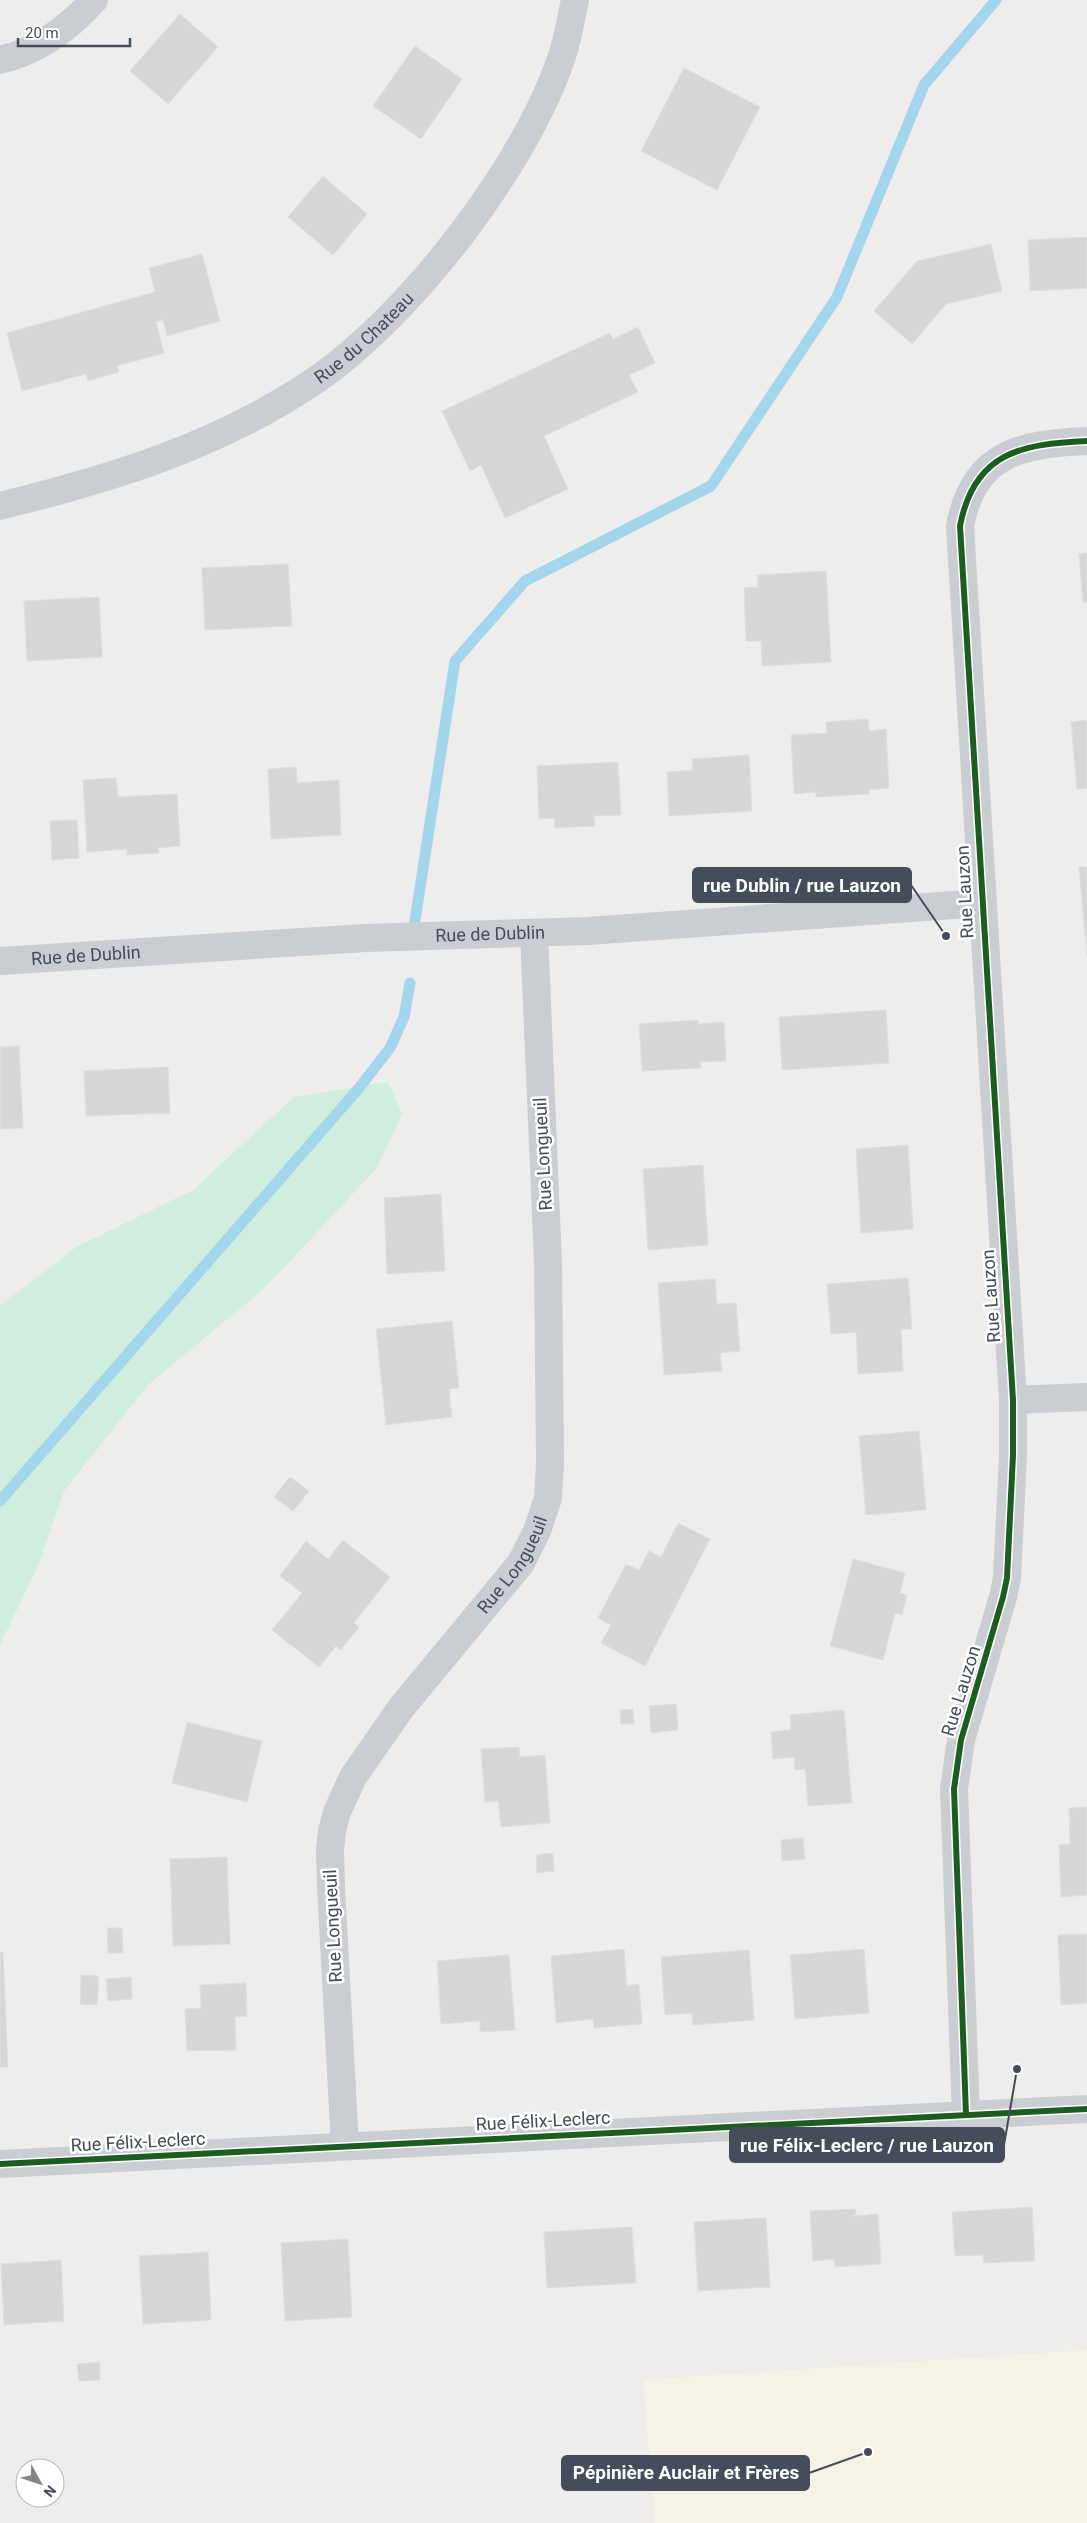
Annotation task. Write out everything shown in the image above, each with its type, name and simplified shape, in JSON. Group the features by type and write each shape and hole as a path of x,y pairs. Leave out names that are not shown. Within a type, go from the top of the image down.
{"street":[{"path":"0,60 38,46 54,36 69,25 94,0"},
{"name":"Rue du Chateau","path":"0,506 82,486 167,458 246,421 313,382 368,337 425,277 470,222 508,167 537,114 562,55 575,0"},
{"name":"Rue Lauzon","path":"966,2115 954,1789 961,1740 999,1617 1007,1578 1013,1455 1013,1400 981,903 959,540 960,526 966,498 982,475 1004,457 1023,448 1044,444 1087,441"},
{"name":"Rue de Dublin","path":"0,961 365,938 534,934 981,903"},
{"name":"Rue Longueuil","path":"345,2146 330,1850 337,1812 353,1777 402,1708 520,1563 537,1531 548,1498 550,1462 548,1262 534,934"},
{"path":"1013,1400 1087,1397"},
{"name":"Rue Félix-Leclerc","path":"0,2164 1087,2108"}],"shaded area":[{"path":"1087,2350 1087,2523 655,2523 643,2380"}],"green space":[{"path":"388,1082 402,1114 377,1168 264,1289 148,1385 64,1491 38,1566 0,1645 0,1306 76,1247 193,1190 294,1097"}],"building":[{"path":"180,14 218,47 168,104 130,71"},
{"path":"415,46 462,79 421,139 373,106"},
{"path":"684,68 760,107 717,190 641,151"},
{"path":"323,176 367,214 333,255 288,217"},
{"path":"1087,237 1087,288 1030,291 1028,240"},
{"path":"991,244 1002,291 946,304 912,344 874,311 917,261"},
{"path":"202,254 220,321 167,336 163,320 156,322 164,353 117,366 119,372 88,381 86,374 22,391 7,333 155,292 149,268"},
{"path":"638,327 655,363 629,375 638,392 544,436 568,489 505,518 481,465 470,471 442,411 610,333 613,339"},
{"path":"1087,553 1087,602 1083,602 1079,554"},
{"path":"288,564 292,626 205,630 202,568"},
{"path":"826,571 831,662 762,666 761,641 746,641 744,588 758,587 757,575"},
{"path":"99,597 102,657 27,661 24,601"},
{"path":"868,719 869,731 886,729 889,788 869,790 869,794 816,797 816,792 794,794 791,735 827,733 826,722"},
{"path":"1087,720 1087,788 1077,789 1071,722"},
{"path":"749,755 752,811 669,816 667,772 693,770 692,759"},
{"path":"618,762 621,815 594,816 595,826 555,828 554,818 539,819 537,766"},
{"path":"296,767 297,783 339,780 341,835 271,839 268,769"},
{"path":"116,778 118,797 177,794 180,846 158,848 159,853 127,855 127,849 87,852 83,780"},
{"path":"77,820 79,858 52,860 50,821"},
{"path":"1079,867 1087,867 1087,955"},
{"path":"886,1010 889,1063 782,1070 779,1017"},
{"path":"698,1020 698,1024 724,1022 726,1061 700,1062 701,1068 642,1071 639,1024"},
{"path":"19,1046 23,1128 0,1129 0,1047"},
{"path":"168,1067 170,1113 86,1116 84,1071"},
{"path":"908,1145 913,1229 861,1233 856,1149"},
{"path":"703,1165 708,1245 648,1250 643,1169"},
{"path":"441,1194 445,1271 387,1274 384,1198"},
{"path":"908,1278 912,1329 901,1329 903,1371 858,1374 856,1332 831,1334 827,1284"},
{"path":"715,1279 717,1304 736,1303 740,1351 720,1353 722,1371 664,1375 658,1283"},
{"path":"452,1321 459,1388 449,1389 452,1417 386,1425 376,1329"},
{"path":"919,1431 926,1510 866,1515 859,1436"},
{"path":"290,1477 309,1491 293,1511 274,1497"},
{"path":"678,1523 710,1539 645,1666 601,1643 611,1625 598,1618 626,1564 639,1570 649,1551 661,1557"},
{"path":"343,1540 390,1577 354,1623 359,1627 341,1650 336,1646 319,1667 272,1630 302,1593 280,1576 306,1541 328,1559"},
{"path":"853,1559 905,1573 900,1593 907,1595 902,1615 895,1613 883,1660 830,1646"},
{"path":"676,1704 678,1730 651,1733 649,1706"},
{"path":"633,1709 634,1724 621,1724 620,1710"},
{"path":"844,1710 852,1803 808,1806 805,1769 795,1770 794,1757 773,1759 771,1732 791,1730 790,1715"},
{"path":"187,1722 262,1741 247,1802 172,1783"},
{"path":"519,1747 520,1757 545,1755 550,1823 501,1827 498,1801 485,1802 481,1749"},
{"path":"1087,1807 1087,1895 1061,1897 1059,1845 1070,1844 1069,1808"},
{"path":"803,1838 805,1859 782,1861 781,1840"},
{"path":"553,1853 554,1871 537,1873 536,1855"},
{"path":"227,1857 230,1944 173,1946 170,1859"},
{"path":"107,1928 122,1928 123,1953 108,1953"},
{"path":"1087,1934 1087,2003 1061,2005 1058,1935"},
{"path":"624,1949 627,1986 639,1984 642,2024 594,2028 593,2019 556,2023 551,1956"},
{"path":"864,1949 869,2013 795,2019 790,1955"},
{"path":"749,1950 754,2020 693,2025 692,2013 665,2015 661,1957"},
{"path":"0,1952 3,1952 8,2067 0,2067"},
{"path":"509,1955 515,2030 480,2032 480,2021 441,2024 437,1961"},
{"path":"81,1975 99,1976 97,2005 80,2004"},
{"path":"131,1977 132,1999 108,2001 106,1979"},
{"path":"246,1983 247,2016 235,2017 236,2050 187,2051 185,2009 201,2008 200,1985"},
{"path":"1032,2207 1035,2261 984,2263 983,2255 955,2256 952,2212"},
{"path":"856,2209 855,2216 878,2214 881,2264 835,2267 834,2259 813,2261 810,2211"},
{"path":"766,2218 770,2287 698,2291 694,2222"},
{"path":"632,2227 636,2283 547,2288 544,2232"},
{"path":"348,2239 352,2317 285,2321 281,2243"},
{"path":"208,2252 211,2320 143,2324 139,2256"},
{"path":"61,2260 64,2321 4,2325 1,2264"},
{"path":"100,2362 100,2380 79,2381 77,2364"}],"waterway":[{"path":"414,927 455,661 525,581 711,486 837,297 924,85 996,0"},
{"path":"0,1501 359,1088 390,1048 404,1017 410,983"}],"cycle path":[{"path":"966,2115 954,1789 961,1740 1007,1578 1013,1455 1013,1400 960,526 967,501 977,482 989,467 1004,457 1022,450 1063,442 1087,441"},
{"path":"0,2164 1087,2109"}],"place":[{"name":"rue Dublin / rue Lauzon","path":"946,936"},
{"name":"rue Félix-Leclerc / rue Lauzon","path":"1017,2069"},
{"name":"Pépinière Auclair et Frères","path":"868,2452"}]}
